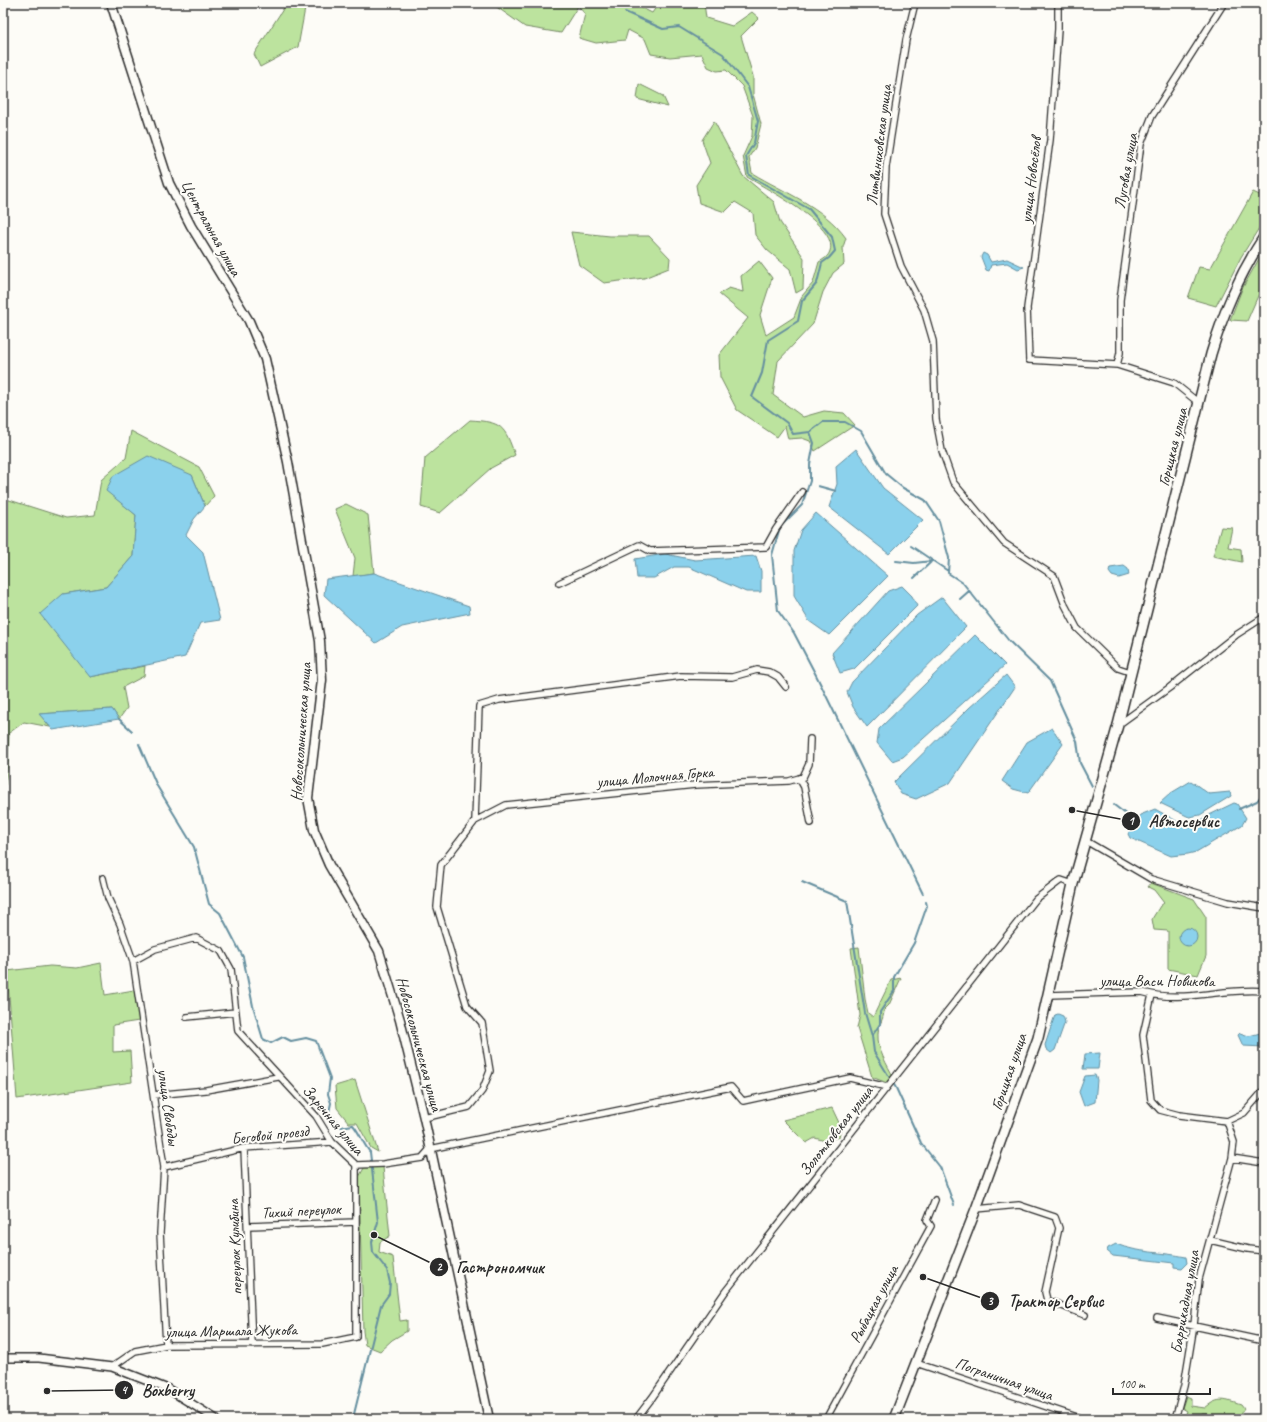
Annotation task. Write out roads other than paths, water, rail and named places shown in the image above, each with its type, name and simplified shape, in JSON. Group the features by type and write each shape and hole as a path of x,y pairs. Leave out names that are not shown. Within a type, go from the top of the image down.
{"main road":[{"name":"Центральная улица","path":"111,3 169,183 191,226 249,321 265,359 273,393"},
{"name":"Горицкая улица","path":"894,1419 976,1209 1038,1038 1073,884 1118,725 1130,672 1199,403 1224,313 1236,284 1264,237"},
{"name":"Новосокольническая улица","path":"273,393 288,462 320,641 322,680 308,798 314,830 330,865 379,951 400,1020 424,1118 489,1419"}],"street":[{"name":"Литвиниховская улица","path":"915,3 906,40 886,167 884,214 901,266 924,310 933,341 936,419 942,451 953,482 1008,546 1054,576 1065,605 1077,628 1118,668 1130,672"},
{"name":"улица Новосёлов","path":"1058,3 1058,29 1050,140 1027,308 1029,360 1117,365"},
{"name":"Луговая улица","path":"1117,365 1120,353 1120,300 1141,144 1152,116 1224,3"},
{"path":"1117,365 1174,383 1199,403"},
{"path":"559,583 639,546 650,551 766,547 776,529 802,492"},
{"path":"1118,725 1169,688 1236,635 1264,617"},
{"path":"424,1118 469,1107 482,1091 490,1072 482,1023 467,1006 437,907 441,865 475,821 479,706 499,700 681,676 732,677 757,670 769,672 778,677 786,687"},
{"path":"810,739 809,764 803,777 799,778 804,787 811,823"},
{"name":"улица Молочная Горка","path":"475,821 506,805 695,785 789,781 799,778"},
{"path":"1086,841 1151,879 1228,902 1264,908"},
{"name":"улица Свободы","path":"103,878 108,898 120,924 133,961 164,1167 160,1233 166,1345"},
{"name":"Золотковская улица","path":"636,1419 657,1392 725,1292 888,1086 895,1080 1036,899 1061,880 1073,884"},
{"name":"Заречная улица","path":"133,961 155,949 196,938 221,951 231,969 238,1031 278,1077 316,1116 332,1142 356,1165 356,1336"},
{"name":"улица Васи Новикова","path":"1049,995 1142,992 1152,995 1190,997 1264,991"},
{"path":"1152,995 1143,1035 1151,1100 1160,1110 1227,1121 1244,1113 1264,1090"},
{"path":"187,1017 236,1012"},
{"path":"154,1095 206,1090 278,1077"},
{"path":"356,1165 422,1158 430,1149 731,1087 743,1101 850,1078 888,1086"},
{"name":"Баррикадная улица","path":"1175,1419 1184,1386 1194,1325 1199,1279 1232,1158 1234,1142 1227,1121"},
{"name":"Беговой проезд","path":"164,1167 244,1148 332,1142"},
{"name":"переулок Кулибина","path":"244,1148 252,1345"},
{"path":"1232,1158 1264,1163"},
{"name":"Рыбацкая улица","path":"826,1419 930,1226 927,1220 935,1200"},
{"path":"976,1209 1019,1205 1055,1217 1059,1228 1046,1292 1048,1300 1085,1315"},
{"name":"Тихий переулок","path":"248,1226 356,1222"},
{"path":"1210,1240 1248,1249 1264,1250"},
{"path":"1156,1318 1264,1341"},
{"name":"улица Маршала Жукова","path":"112,1367 135,1351 166,1345 322,1344 356,1336"},
{"path":"3,1358 39,1358 112,1367 168,1389 216,1419"},
{"name":"Пограничная улица","path":"916,1363 1083,1419"}],"water":[{"path":"983,253 987,255 991,262 1007,259 1024,267 1018,269 1007,263 991,265 989,271 986,270 981,257"},
{"path":"856,449 883,488 923,520 889,554 829,507 837,484 836,466"},
{"path":"148,456 192,475 205,506 194,519 186,535 203,552 220,620 200,623 185,657 90,677 40,614 63,594 106,587 133,556 136,515 106,491 113,476"},
{"path":"816,513 888,576 829,635 809,621 794,596 794,551 801,530"},
{"path":"665,554 695,560 756,556 761,571 761,592 746,592 689,567 674,567 654,578 637,578 635,559"},
{"path":"1124,566 1128,569 1129,575 1119,578 1112,576 1109,572 1110,568"},
{"path":"374,573 469,606 470,613 402,627 376,643 324,595 326,579"},
{"path":"902,586 912,596 917,606 854,669 840,673 832,653 888,591"},
{"path":"942,597 966,627 867,727 853,707 847,692 852,682 917,615"},
{"path":"975,635 1005,665 903,757 892,761 877,743 879,729"},
{"path":"1006,675 1015,687 950,783 916,799 901,794 894,782 969,708"},
{"path":"112,709 119,719 53,730 39,714"},
{"path":"1052,728 1063,744 1028,793 1013,789 1002,781 1027,742"},
{"path":"1191,781 1209,794 1230,792 1231,796 1200,815 1189,817 1160,803 1171,793"},
{"path":"1234,803 1237,804 1246,818 1242,825 1196,852 1171,856 1130,838 1128,834 1140,815 1155,809 1189,828 1195,826 1203,818"},
{"path":"1188,928 1194,931 1197,937 1194,943 1188,946 1182,943 1179,937 1182,931"},
{"path":"1058,1014 1063,1016 1065,1022 1055,1050 1051,1053 1046,1049 1045,1045 1055,1015"},
{"path":"1264,1032 1264,1047 1243,1046 1238,1035 1240,1033 1249,1036"},
{"path":"1100,1053 1098,1069 1083,1069 1085,1054"},
{"path":"1095,1075 1097,1080 1095,1102 1084,1106 1079,1092 1085,1076"},
{"path":"1116,1244 1142,1251 1186,1257 1187,1263 1182,1268 1174,1267 1174,1263 1113,1256 1107,1251 1108,1248"}],"waterway":[{"path":"625,12 663,29 679,27 723,54 748,87 758,121 754,143 746,156 749,175 809,209 832,237 835,251 822,263 817,283 802,301 798,321 768,340 762,373 752,397 787,423 793,434 810,432 823,422 845,422 861,431 886,474 903,488 925,500 939,521 949,558 948,573 963,583 1009,641 1050,681 1077,741 1080,763 1092,786"},
{"path":"810,432 814,443 810,464 810,481 802,505 780,527 772,555 778,611 794,633 817,677 923,894"},
{"path":"818,486 836,491"},
{"path":"911,546 948,571"},
{"path":"896,561 914,563 932,561"},
{"path":"914,578 931,562"},
{"path":"960,599 969,591"},
{"path":"119,719 132,731"},
{"path":"139,744 157,786 194,847 209,904 220,913 243,957 253,1006 263,1039 271,1043 283,1037 291,1041 306,1038 316,1041 330,1078 328,1094 331,1103 329,1112 341,1127 353,1125 370,1152 378,1222 372,1242 373,1252 387,1270 390,1283 389,1294 381,1305 354,1414 356,1419"},
{"path":"1239,809 1257,801 1264,792"},
{"path":"1114,805 1127,815 1139,820"},
{"path":"802,882 847,901 865,1013 872,1036"},
{"path":"926,902 927,906 914,943 894,977 894,991 880,1012 880,1024 872,1036 874,1052 896,1088 921,1143 940,1167 954,1205"}],"place":[{"name":"Автосервис","path":"1072,810"},
{"name":"Гастрономчик","path":"374,1235"},
{"name":"Трактор Сервис","path":"923,1277"},
{"name":"Boxberry","path":"47,1391"}]}
